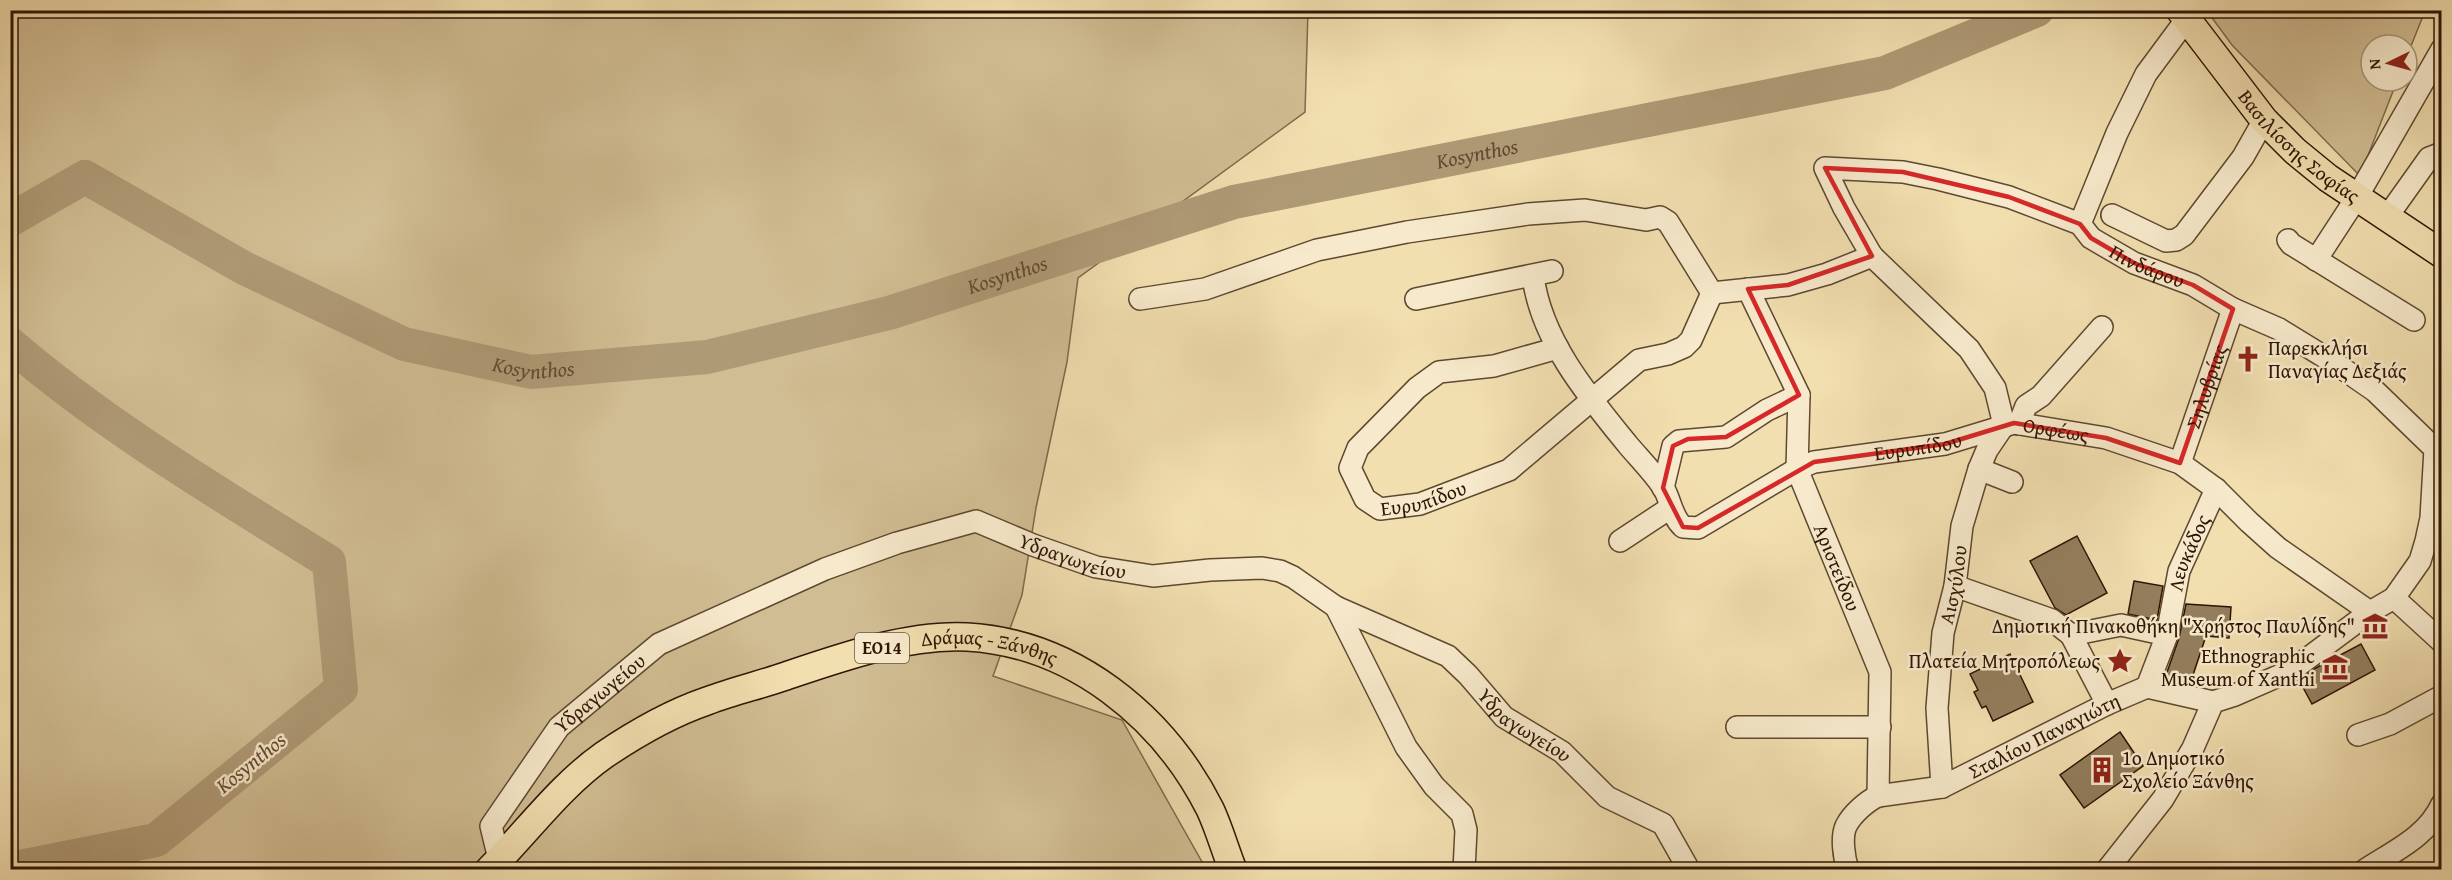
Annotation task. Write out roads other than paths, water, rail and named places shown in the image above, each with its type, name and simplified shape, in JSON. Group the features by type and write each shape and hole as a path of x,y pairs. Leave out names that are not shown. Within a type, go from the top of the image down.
{"main road":[{"name":"Βασιλίσσης Σοφίας","path":"2183,15 2264,120 2295,151 2328,178 2442,254"},
{"name":"Δράμας - Ξάνθης","path":"494,865 564,790 603,756 649,728 696,706 854,655 906,642 966,637 1027,646 1076,667 1117,694 1168,745 1190,776 1210,810 1233,870"}],"street":[{"path":"2080,224 2117,134 2146,74 2183,15"},
{"path":"2316,261 2432,85 2442,49"},
{"path":"2112,215 2166,241 2176,240 2184,235 2243,157 2264,120"},
{"path":"2387,217 2429,158 2442,153"},
{"name":"Πινδάρου","path":"1825,168 1903,172 1938,179 2009,197 2080,224 2091,238 2134,263 2193,285 2233,309 2279,329 2375,391 2438,448 2431,518 2426,541 2420,561 2394,598"},
{"name":"Ορφέως","path":"1825,168 1844,208 1872,256 1969,349 1995,388 2011,425 2106,438 2180,463 2216,489 2278,548 2370,612"},
{"path":"1140,299 1205,289 1317,250 1351,243 1407,232 1528,214 1585,210 1646,220 1660,217 1668,222 1712,293"},
{"path":"2288,240 2316,261 2414,320"},
{"path":"1712,293 1788,285 1827,274 1872,256"},
{"path":"1416,299 1542,273 1542,310 1558,348"},
{"name":"Αριστείδου","path":"1748,289 1799,395 1797,469 1880,672 1878,796"},
{"path":"1591,400 1640,360 1668,354 1684,347 1692,340 1712,293"},
{"name":"Σηλυβρίας","path":"2180,463 2233,309"},
{"name":"Αισχύλου","path":"1942,787 1937,708 1939,664 1943,633 1955,586 1962,525 1979,470 1988,450 2026,406 2041,396 2102,327"},
{"name":"Ευρυπίδου","path":"1591,400 1509,471 1420,504 1380,509 1365,500 1350,468 1358,448 1417,388 1438,372 1494,366 1558,348 1591,400 1663,488 1670,508 1683,527 1698,528 1797,469 1814,462 1945,444 2011,425"},
{"path":"1663,488 1673,446 1679,441 1726,437 1767,410 1799,395"},
{"path":"1979,470 2012,482"},
{"name":"Λευκάδος","path":"2147,687 2167,635 2179,571 2216,489"},
{"path":"1620,541 1670,508"},
{"name":"Υδραγωγείου","path":"494,865 491,826 559,728 659,644 825,569 897,543 976,521 1033,545 1096,567 1153,576 1210,570 1262,568 1280,571 1293,577 1336,607 1448,656 1468,675 1504,717 1562,752 1607,797 1663,824 1689,870"},
{"path":"1955,586 2052,620 2071,635 2107,704"},
{"path":"2147,687 2213,702 2235,695 2292,669 2370,612 2394,598 2442,642"},
{"path":"1336,607 1406,747 1434,786 1462,814 1466,830 1464,870"},
{"path":"2071,635 2121,626 2167,635"},
{"name":"Σταλίου Παναγιώτη","path":"1942,787 2107,704 2147,687"},
{"path":"2358,735 2390,724 2442,696"},
{"path":"2107,870 2163,800 2193,748 2213,702"},
{"path":"1737,727 1880,728"},
{"path":"1848,870 1844,858 1845,826 1869,800 1878,796 1942,787"},
{"path":"2365,870 2419,835 2435,818 2442,804"}],"waterway":[{"name":"Kosynthos","path":"10,220 85,177 244,268 404,344 531,372 707,357 889,313 1234,202 1885,73 2037,10"},
{"name":"Kosynthos","path":"10,344 47,375 125,432 329,562 341,689 156,840 10,869"}],"place":[{"name":"Παρεκκλήσι Παναγίας Δεξιάς","path":"2248,359"},
{"name":"Δημοτική Πινακοθήκη \"Χρήστος Παυλίδης\"","path":"2375,626"},
{"name":"Πλατεία Μητροπόλεως","path":"2120,661"},
{"name":"Ethnographic Museum of Xanthi","path":"2335,667"},
{"name":"1ο Δημοτικό Σχολείο Ξάνθης","path":"2102,770"}]}
